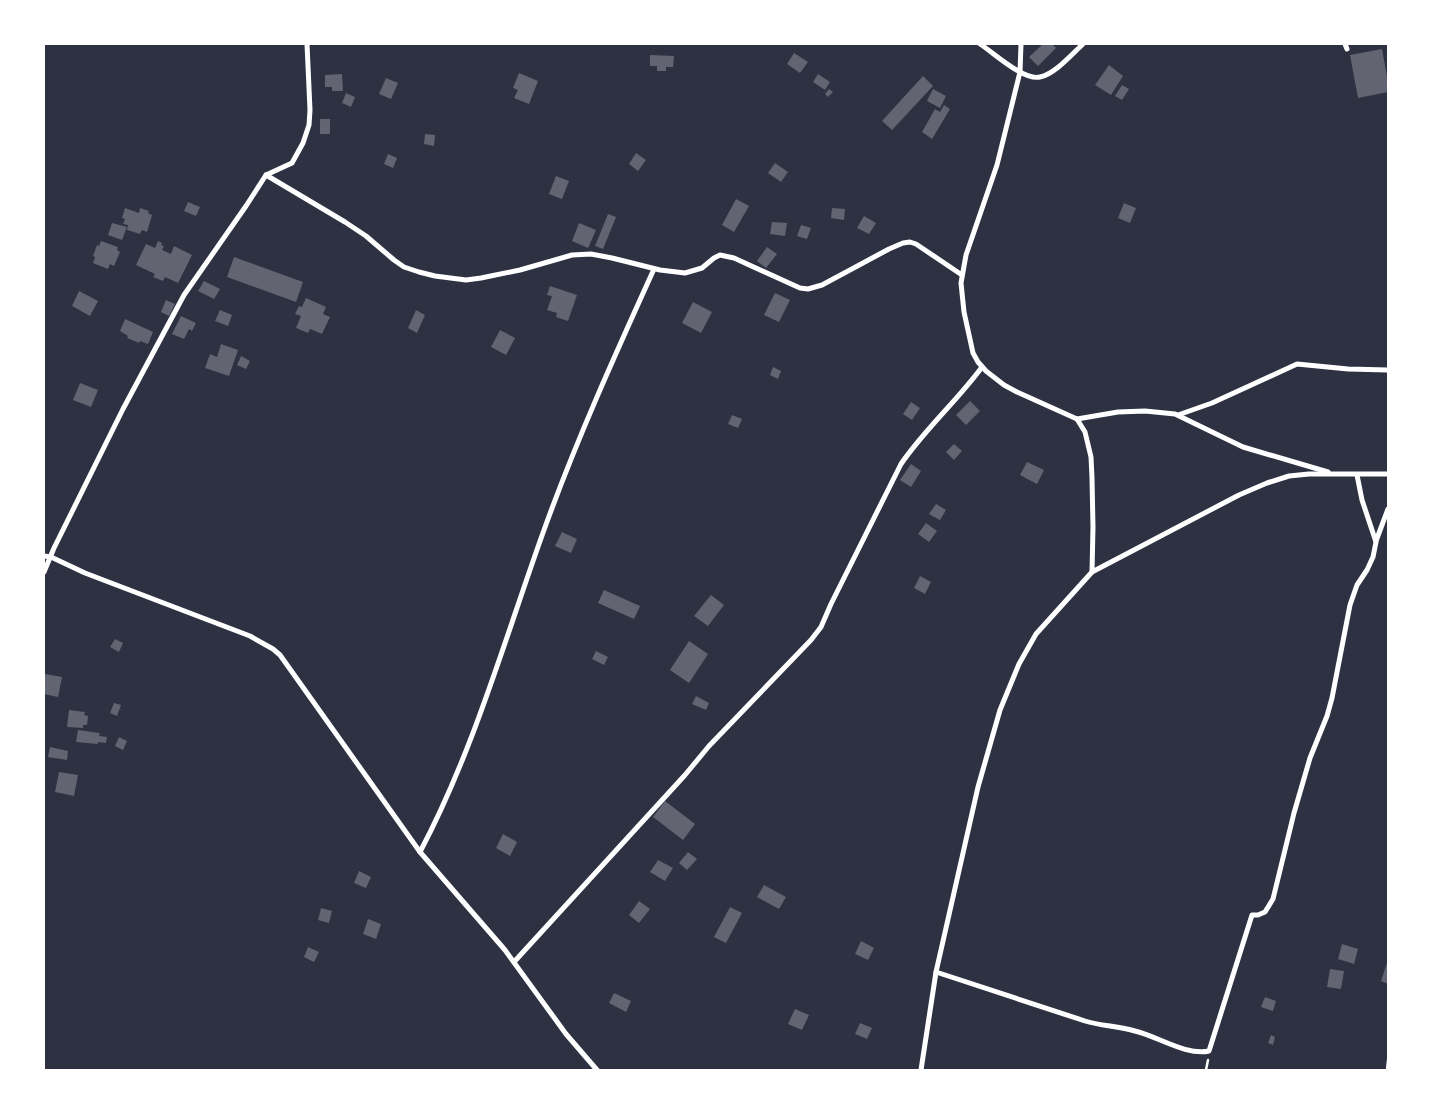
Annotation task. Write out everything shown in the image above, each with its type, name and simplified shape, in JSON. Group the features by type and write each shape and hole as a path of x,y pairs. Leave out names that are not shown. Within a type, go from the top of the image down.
{"street":[{"path":"44,572 123,409 184,295 266,175 292,163 303,143 309,124 310,110 307,44"},
{"path":"980,44 1030,77 1040,77 1049,73 1083,44"},
{"path":"1021,44 1020,72 997,165 966,256 962,275 962,298 968,336 974,353 982,367 1004,385 1077,419 1085,432 1091,457 1093,512 1092,572"},
{"path":"266,175 345,222 366,236 404,267 435,276 466,280 481,278 520,270 572,254 591,254 654,269 685,273 702,268 720,255 727,256 800,288 808,289 822,285 890,249 910,242 916,244 962,275"},
{"path":"420,852 443,805 469,740 539,543 573,454 654,269"},
{"path":"1178,415 1212,404 1297,364 1348,370 1388,370"},
{"path":"514,962 685,775 709,746 812,640 901,464 914,445 953,403 982,367"},
{"path":"1077,419 1118,412 1137,411 1178,415 1243,447 1333,474"},
{"path":"921,1070 936,972 978,787 1002,703 1019,664 1036,634 1092,572 1239,495 1289,476 1308,474 1388,474"},
{"path":"1357,475 1362,500 1376,542"},
{"path":"936,972 1085,1022 1144,1033 1190,1051 1209,1051 1252,915 1265,912 1273,899 1294,813 1310,758 1321,733 1329,707 1350,605 1357,585 1374,556 1376,542 1388,509"},
{"path":"44,556 51,557 84,573 250,636 280,655 420,852 514,962 566,1034 597,1070"}],"path":[{"path":"1387,1070 1388,1060"}],"building":[{"path":"1043,44 1052,44 1056,48 1038,66 1029,57"},
{"path":"1382,49 1388,92 1358,98 1350,55"},
{"path":"794,53 808,62 800,73 787,64"},
{"path":"650,55 674,56 673,67 666,67 666,71 657,71 657,66 650,66"},
{"path":"1109,65 1123,76 1111,95 1095,85"},
{"path":"519,73 538,81 529,104 514,98 518,90 513,88"},
{"path":"342,74 343,91 332,91 332,87 325,87 325,75"},
{"path":"818,74 830,82 825,90 813,82"},
{"path":"923,76 933,86 892,130 882,121"},
{"path":"386,78 398,83 391,99 379,94"},
{"path":"1122,85 1129,89 1122,100 1115,96"},
{"path":"829,89 833,92 828,97 825,94"},
{"path":"933,89 946,96 940,108 927,101"},
{"path":"346,93 355,97 351,107 342,103"},
{"path":"944,105 950,109 932,139 922,132 935,109 940,112"},
{"path":"320,119 330,119 330,134 320,134"},
{"path":"425,134 435,135 434,146 424,144"},
{"path":"636,153 646,160 638,171 629,164"},
{"path":"388,154 397,158 393,168 384,164"},
{"path":"775,163 788,172 781,182 768,173"},
{"path":"556,176 569,181 562,199 549,194"},
{"path":"736,199 749,206 734,232 722,225"},
{"path":"188,202 200,207 196,216 184,211"},
{"path":"1124,203 1136,208 1130,223 1118,218"},
{"path":"125,208 139,213 140,208 149,211 148,213 152,215 147,232 142,230 140,234 127,230 128,225 123,224 125,219 122,218"},
{"path":"832,208 845,209 844,220 831,218"},
{"path":"608,214 616,217 603,249 595,246"},
{"path":"864,216 876,223 869,234 857,228"},
{"path":"772,222 787,223 785,236 770,234"},
{"path":"112,223 127,227 122,240 108,235"},
{"path":"579,223 596,230 588,248 572,241"},
{"path":"801,225 811,228 807,239 797,236"},
{"path":"101,241 118,247 117,250 120,252 114,266 110,264 108,269 93,263 95,257 93,256 97,245 99,246"},
{"path":"158,241 164,246 162,250 171,254 174,246 192,255 178,283 165,277 163,281 153,277 155,274 136,265 146,244 155,248"},
{"path":"767,247 777,254 766,268 757,261"},
{"path":"234,257 303,282 296,302 227,277"},
{"path":"204,281 220,289 214,299 198,291"},
{"path":"550,286 577,295 568,321 556,317 557,313 547,310 552,296 547,295"},
{"path":"79,291 98,301 90,316 72,306"},
{"path":"775,293 790,300 779,322 764,315"},
{"path":"306,298 326,307 323,314 330,317 322,334 310,329 308,333 296,328 301,316 295,314 299,306 302,307"},
{"path":"166,300 175,304 169,316 161,312"},
{"path":"693,302 712,312 701,333 682,323"},
{"path":"220,310 232,315 228,326 215,321"},
{"path":"416,310 425,315 417,333 408,328"},
{"path":"181,316 196,323 192,331 189,329 184,339 172,334"},
{"path":"125,319 153,332 148,344 140,341 139,343 127,338 128,336 120,331"},
{"path":"500,330 515,338 506,355 491,347"},
{"path":"221,344 238,350 229,376 205,368 210,354 217,357"},
{"path":"241,356 250,361 246,369 237,365"},
{"path":"773,367 781,371 778,379 770,375"},
{"path":"80,383 98,390 91,407 73,400"},
{"path":"970,401 980,411 966,425 956,415"},
{"path":"911,402 920,408 912,420 903,414"},
{"path":"732,415 742,419 738,428 728,424"},
{"path":"954,444 962,451 954,460 946,452"},
{"path":"1027,462 1044,470 1037,484 1020,475"},
{"path":"911,464 921,471 911,487 900,480"},
{"path":"936,504 946,510 940,520 929,514"},
{"path":"926,523 937,531 929,542 918,534"},
{"path":"562,532 577,539 571,553 555,546"},
{"path":"920,576 931,582 925,594 914,588"},
{"path":"604,590 640,606 634,619 598,603"},
{"path":"711,595 724,605 708,626 694,616"},
{"path":"115,639 123,643 119,652 110,647"},
{"path":"689,641 708,654 689,683 670,670"},
{"path":"596,651 608,657 604,665 592,659"},
{"path":"45,674 62,677 58,697 44,694"},
{"path":"696,696 709,703 706,710 692,704"},
{"path":"114,703 121,705 117,716 110,713"},
{"path":"69,710 85,712 84,715 88,716 87,725 83,725 83,728 67,727"},
{"path":"78,730 100,733 99,736 107,737 106,743 76,742"},
{"path":"119,737 127,741 123,750 115,746"},
{"path":"50,747 68,751 67,760 48,757"},
{"path":"59,772 78,775 74,796 55,792"},
{"path":"665,801 695,824 683,840 653,817"},
{"path":"503,834 517,842 510,856 496,848"},
{"path":"688,852 697,859 687,870 679,863"},
{"path":"658,860 673,868 665,881 650,872"},
{"path":"359,871 371,877 366,888 354,883"},
{"path":"764,885 786,897 779,909 757,897"},
{"path":"639,901 650,909 639,923 629,915"},
{"path":"730,907 742,913 726,943 714,937"},
{"path":"321,908 332,911 329,923 318,920"},
{"path":"368,919 381,924 376,939 363,934"},
{"path":"861,941 874,948 868,960 855,954"},
{"path":"1342,944 1358,949 1354,964 1338,959"},
{"path":"308,947 319,952 314,962 304,957"},
{"path":"1388,960 1388,984 1381,981"},
{"path":"1330,969 1344,971 1341,989 1327,987"},
{"path":"614,993 631,1001 626,1012 609,1003"},
{"path":"1265,997 1276,1001 1273,1011 1261,1007"},
{"path":"795,1009 809,1015 802,1030 788,1024"},
{"path":"860,1023 872,1028 867,1039 855,1034"},
{"path":"1271,1035 1275,1037 1273,1045 1268,1043"}]}
